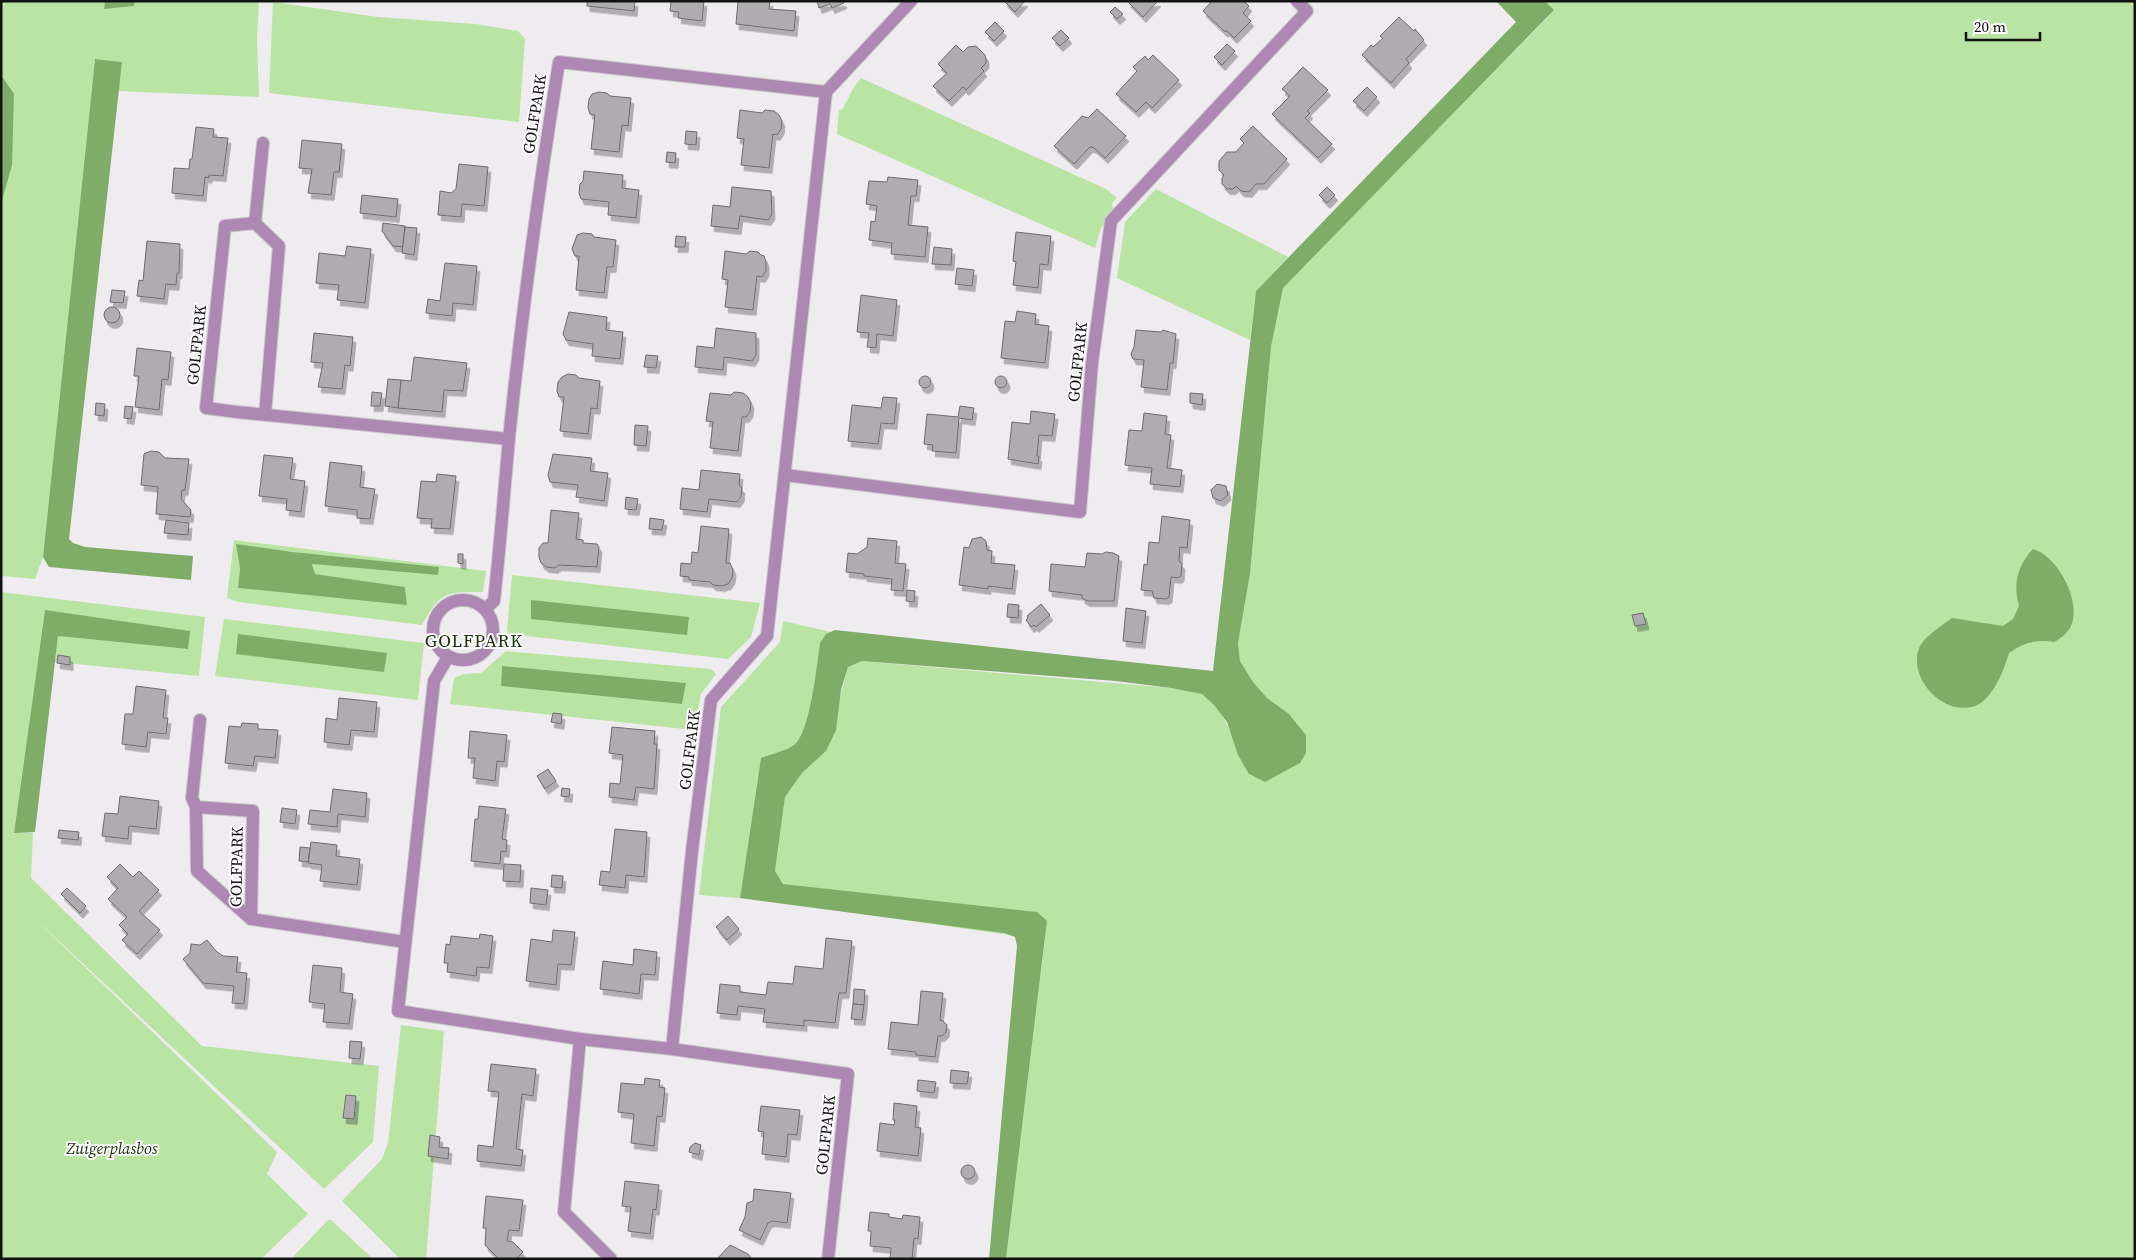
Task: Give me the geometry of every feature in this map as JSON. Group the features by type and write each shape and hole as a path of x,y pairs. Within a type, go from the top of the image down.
{"street":[{"path":"826,92 912,1"},
{"name":"GOLFPARK","path":"785,475 1080,512 1092,364 1111,221 1307,11 1297,1"},
{"name":"GOLFPARK","path":"486,609 494,601 503,524 509,439 540,181 559,62 826,92 766,636 711,700 692,852 672,1049"},
{"path":"263,143 255,224 279,246 265,415"},
{"name":"GOLFPARK","path":"255,224 226,226 206,408 509,439"},
{"path":"470,600 486,609 493,620 494,634 485,652 468,660 448,657 434,640 433,628 439,612 453,602 470,600"},
{"name":"GOLFPARK","path":"448,657 434,681 398,1010 580,1039 672,1049 848,1074 828,1259"},
{"name":"GOLFPARK","path":"200,720 192,798 196,807 196,871 251,919 405,942"},
{"name":"GOLFPARK","path":"196,807 253,811 251,919"},
{"path":"580,1039 564,1212 611,1259"}],"green space":[{"path":"1,1 105,1 104,8 134,6 135,1 259,1 257,39 259,97 118,91 122,62 95,59 43,557 35,579 3,576 1,579"},
{"path":"1538,1 2135,1 2135,1259 1006,1259 1045,940 779,902 783,884 775,871 785,797 802,773 826,751 848,667 862,661 1190,690 1200,693 1214,704 1230,731 1288,713 1267,698 1253,682 1240,661 1238,643 1250,574 1271,347 1283,287 1551,14"},
{"path":"273,2 378,17 476,24 518,31 525,39 519,122 269,93"},
{"path":"861,78 1106,189 1117,198 1112,203 1113,210 1101,228 1095,248 837,134 839,109 842,110"},
{"path":"1156,189 1288,257 1256,291 1250,340 1117,278 1125,222"},
{"path":"234,540 486,571 483,592 460,592 445,596 434,606 422,625 238,602 227,598","holes":["236,545 438,567 438,575 312,564 315,574 405,587 407,604 239,588 240,569"]},
{"path":"512,575 760,603 751,637 728,659 509,634 507,630"},
{"name":"Zuigerplasbos","path":"1,592 205,617 199,676 55,662 58,636 188,649 45,610 14,832 33,833 31,878 202,1046 379,1066 373,1142 324,1189 29,913 277,1152 267,1174 308,1214 261,1259 1,1259"},
{"path":"224,619 424,643 418,700 215,676"},
{"path":"783,621 831,632 826,634 820,643 812,697 804,727 800,738 794,745 761,758 740,898 699,895 721,707 780,642"},
{"path":"506,651 711,669 716,674 701,694 694,730 450,704 454,678 464,674 481,673","holes":["502,666 686,683 682,704 501,686"]},
{"path":"401,1025 444,1031 426,1259 400,1259 342,1201 382,1159 388,1143"},
{"path":"328,1220 331,1220 373,1259 291,1259"}],"shaded area":[{"path":"105,1 135,1 134,6 104,9"},
{"path":"1496,1 1545,1 1554,10 1283,288 1271,347 1250,574 1238,643 1240,661 1253,682 1267,698 1288,713 1306,735 1306,753 1300,763 1265,782 1249,774 1238,755 1227,722 1214,705 1202,694 1116,681 862,661 848,667 841,690 836,730 826,751 802,773 785,797 775,871 783,884 1037,912 1047,921 1006,1259 989,1259 1017,946 1015,937 1004,933 740,898 761,758 794,745 800,738 812,697 820,643 826,634 835,630 1213,671 1256,291 1516,22"},
{"path":"95,59 122,62 69,539 73,543 85,547 193,556 191,580 49,567 43,557"},
{"path":"1,75 14,94 12,165 1,204"},
{"path":"236,544 293,552 439,567 438,575 312,564 315,574 405,587 407,605 238,588 240,569"},
{"path":"2033,549 2042,553 2051,561 2066,581 2074,616 2070,629 2054,642 2030,643 2009,653 2001,675 1992,691 1975,706 1963,708 1939,700 1923,681 1918,670 1917,658 1920,646 1930,634 1952,618 2003,626 2013,619 2019,606 2016,590 2020,569"},
{"path":"531,600 689,617 687,635 531,619"},
{"path":"45,610 190,631 188,649 58,636 35,832 14,833"},
{"path":"238,634 387,653 384,672 236,654"},
{"path":"502,666 686,683 682,704 501,686"}],"building":[{"path":"587,1 635,1 634,11 587,6"},
{"path":"671,1 704,1 702,21 678,18 679,12 670,11"},
{"path":"738,1 770,1 769,9 796,11 794,31 736,24"},
{"path":"817,1 843,1 844,3 832,8 830,4 819,8"},
{"path":"1004,1 1025,1 1015,12"},
{"path":"1127,1 1158,1 1143,17"},
{"path":"1212,1 1244,1 1249,6 1243,13 1251,21 1234,38 1203,11"},
{"path":"1115,7 1123,14 1117,19 1110,12"},
{"path":"1399,17 1414,31 1415,29 1424,40 1406,59 1409,63 1391,83 1362,55 1371,45 1373,47 1383,38 1380,36"},
{"path":"995,22 1004,31 994,41 985,32"},
{"path":"1061,30 1069,38 1060,46 1052,38"},
{"path":"1227,44 1235,51 1222,65 1214,57"},
{"path":"956,45 963,52 968,47 976,46 985,55 986,63 981,68 984,71 966,90 963,87 949,101 933,86 947,73 938,64"},
{"path":"1153,55 1179,80 1152,108 1146,102 1136,112 1116,94 1137,71 1133,67 1145,56 1148,60"},
{"path":"1303,67 1328,90 1307,111 1310,113 1305,118 1332,144 1318,158 1272,114 1290,96 1282,89"},
{"path":"1367,87 1377,97 1364,111 1353,101"},
{"path":"599,92 607,93 610,96 631,98 628,126 622,125 619,152 591,149 595,115 590,114 588,108 589,99 592,94"},
{"path":"1097,109 1126,136 1105,158 1094,148 1090,147 1074,164 1054,146 1082,116 1088,118"},
{"path":"740,110 762,113 765,110 774,111 782,121 781,129 777,135 773,134 769,168 741,165 744,139 737,138"},
{"path":"1253,126 1287,159 1264,184 1256,184 1249,192 1241,191 1236,186 1233,189 1227,189 1222,184 1224,175 1219,170 1219,161 1227,152 1236,152 1244,143 1240,139"},
{"path":"196,127 214,129 213,137 228,138 223,176 209,175 209,178 205,177 203,196 172,193 174,168 189,169"},
{"path":"686,131 697,132 696,145 685,144"},
{"path":"302,140 342,144 339,172 334,172 331,195 308,193 312,169 299,168"},
{"path":"667,152 676,153 675,163 666,162"},
{"path":"459,164 488,167 484,206 462,204 461,217 438,215 440,191 451,193 456,189"},
{"path":"584,171 623,175 622,188 639,190 636,218 608,215 609,202 581,199 579,193"},
{"path":"888,177 918,180 916,196 911,196 908,225 928,227 925,257 891,254 892,243 869,240 871,221 875,222 877,206 866,204 869,181 887,182"},
{"path":"732,187 771,191 772,214 768,220 740,216 738,229 711,226 713,205 730,207"},
{"path":"1327,187 1335,195 1327,203 1319,195"},
{"path":"362,195 398,199 396,217 360,213"},
{"path":"383,223 405,226 403,247 393,246 382,231"},
{"path":"405,227 417,228 414,255 402,253"},
{"path":"1016,232 1051,236 1048,265 1040,264 1038,288 1013,285 1016,262 1013,261"},
{"path":"583,233 592,234 594,237 616,240 613,267 607,267 604,293 576,290 579,256 575,256 572,249 577,235"},
{"path":"676,236 686,237 685,247 675,247"},
{"path":"147,241 180,244 179,273 177,273 176,285 166,284 164,299 137,296 139,280 143,281"},
{"path":"347,246 371,249 365,303 337,300 339,285 316,283 319,253 345,256"},
{"path":"934,247 952,249 951,265 932,264"},
{"path":"725,251 746,254 750,251 758,252 764,256 766,271 762,277 757,276 753,310 725,307 728,280 722,279"},
{"path":"445,263 477,266 473,305 453,303 452,316 426,313 428,299 440,301"},
{"path":"957,268 974,270 972,286 955,284"},
{"path":"112,290 125,291 123,303 110,302"},
{"path":"861,295 897,300 893,336 877,334 876,348 867,347 869,333 857,332"},
{"path":"109,307 115,307 120,312 118,321 109,323 104,318 104,312"},
{"path":"1017,311 1036,314 1035,324 1049,326 1045,363 1001,358 1005,321 1015,322"},
{"path":"569,312 607,317 606,330 623,332 620,359 592,356 593,344 566,340 563,334"},
{"path":"716,328 756,333 756,355 752,361 724,357 723,370 695,367 697,346 714,348"},
{"path":"1136,330 1161,332 1163,330 1176,334 1173,363 1170,363 1167,390 1141,387 1144,360 1133,359 1131,354 1134,347"},
{"path":"314,333 353,337 350,366 345,365 342,389 318,387 323,363 311,362"},
{"path":"137,348 171,352 168,380 162,379 159,410 135,407 139,376 134,376"},
{"path":"646,355 658,356 656,368 644,367"},
{"path":"414,357 467,363 463,391 444,390 442,412 398,408 401,380 411,381"},
{"path":"568,374 576,375 579,378 600,381 597,409 591,408 588,434 560,431 564,397 559,397 557,391 558,382"},
{"path":"923,376 927,376 931,382 927,388 923,388 919,384 919,380"},
{"path":"999,376 1003,376 1007,382 1003,388 999,388 995,384 995,380"},
{"path":"388,379 401,380 398,408 385,406"},
{"path":"372,392 382,393 380,406 371,406"},
{"path":"734,392 743,393 751,403 750,412 746,417 742,417 738,451 710,448 713,422 706,421 710,393 731,395"},
{"path":"1190,393 1203,394 1202,405 1190,403"},
{"path":"883,397 897,398 894,424 881,423 878,444 848,441 852,405 881,408"},
{"path":"96,403 105,404 104,416 95,415"},
{"path":"125,406 133,407 131,419 124,418"},
{"path":"960,406 974,408 972,420 959,418 956,453 932,451 933,445 924,444 927,414 958,417"},
{"path":"1031,411 1055,414 1052,436 1039,435 1038,464 1008,459 1012,422 1030,424"},
{"path":"1144,413 1167,416 1165,434 1171,435 1167,468 1182,470 1180,487 1150,484 1152,468 1125,465 1129,430 1142,431"},
{"path":"635,425 648,426 646,446 634,445"},
{"path":"151,451 159,452 165,458 189,459 185,490 182,490 181,499 191,510 190,517 156,514 158,487 141,485 144,454"},
{"path":"553,454 592,458 590,471 608,473 604,501 576,497 578,485 550,482 548,475"},
{"path":"264,455 293,458 290,479 305,481 301,512 286,510 287,499 259,496"},
{"path":"330,462 362,466 360,487 375,489 370,519 357,518 357,510 325,506"},
{"path":"701,470 740,474 741,497 737,502 709,499 707,512 680,509 682,488 699,490"},
{"path":"437,474 456,476 450,529 431,528 432,519 417,518 421,481 436,482"},
{"path":"1217,484 1226,486 1228,495 1221,501 1213,498 1211,490"},
{"path":"626,497 638,499 636,510 625,509"},
{"path":"551,510 579,513 576,539 583,540 583,543 597,544 599,547 597,567 559,565 555,568 546,567 541,563 539,548 543,543 548,543"},
{"path":"1162,516 1190,520 1187,548 1180,547 1181,576 1178,578 1171,577 1169,597 1166,599 1154,598 1152,591 1141,590 1144,564 1147,565 1149,542 1159,543"},
{"path":"650,518 664,520 662,530 649,529"},
{"path":"166,520 189,523 188,535 164,533"},
{"path":"701,526 729,529 726,563 730,563 733,570 732,578 728,584 722,586 713,585 710,582 689,580 689,577 680,576 681,563 691,564 692,552 698,553"},
{"path":"981,537 986,541 987,550 992,551 991,563 1015,565 1012,589 988,586 988,589 959,585 964,547 969,548 972,539"},
{"path":"868,538 897,541 895,563 906,564 903,591 891,590 892,579 846,572 848,553 857,554 867,547"},
{"path":"1106,552 1119,556 1114,601 1087,601 1082,598 1082,595 1049,591 1051,564 1085,567 1087,553 1102,554"},
{"path":"458,554 463,554 463,564 458,563"},
{"path":"907,590 915,591 914,602 906,601"},
{"path":"1008,604 1019,605 1018,618 1007,617"},
{"path":"1041,604 1050,615 1036,627 1034,625 1031,627 1026,620 1027,616"},
{"path":"1126,608 1146,611 1142,643 1123,641"},
{"path":"1643,613 1646,624 1635,626 1632,615"},
{"path":"58,655 70,657 70,665 57,663"},
{"path":"136,686 166,690 163,718 168,718 166,734 148,732 146,747 122,744 125,714 133,714"},
{"path":"339,698 377,702 374,732 351,730 349,745 324,742 326,718 337,720"},
{"path":"553,713 562,714 561,724 551,722"},
{"path":"242,723 258,724 258,729 278,730 275,758 255,756 253,766 225,763 229,726 241,727"},
{"path":"612,727 655,731 654,744 657,744 654,789 636,787 634,800 609,797 610,783 620,784 623,755 609,753"},
{"path":"470,731 507,735 504,762 497,761 495,781 473,778 475,758 468,758"},
{"path":"548,769 556,781 545,789 537,776"},
{"path":"562,788 570,789 569,797 561,796"},
{"path":"333,789 367,793 365,817 338,814 337,827 308,824 310,810 330,812"},
{"path":"120,796 159,801 156,829 129,826 128,839 102,836 105,813 118,814"},
{"path":"479,806 506,809 502,839 507,840 506,852 501,851 500,864 471,861 475,819 478,819"},
{"path":"282,808 297,810 295,824 280,822"},
{"path":"615,829 647,832 644,877 626,875 625,888 599,885 601,871 610,872"},
{"path":"59,830 79,832 78,840 58,838"},
{"path":"311,842 337,845 336,856 360,859 357,885 320,881 322,865 308,863"},
{"path":"300,847 310,848 308,862 299,861"},
{"path":"120,864 133,877 139,871 159,890 139,911 160,930 137,954 122,940 128,934 119,925 127,917 108,899 118,888 107,877"},
{"path":"504,864 521,865 520,882 503,881"},
{"path":"552,875 563,876 562,888 551,887"},
{"path":"67,888 86,906 80,913 61,894"},
{"path":"531,888 548,890 546,905 530,903"},
{"path":"728,916 739,929 727,940 716,927"},
{"path":"553,930 575,932 571,965 558,964 556,985 526,981 531,939 552,942"},
{"path":"480,934 493,936 489,968 477,967 476,976 447,972 448,963 444,963 446,944 450,945 451,936 479,939"},
{"path":"826,938 852,941 846,993 839,993 835,1023 804,1020 804,1026 763,1022 765,1009 738,1006 737,1015 717,1013 720,984 740,986 740,992 766,995 768,982 793,984 795,966 823,969"},
{"path":"207,940 223,956 238,957 236,972 247,973 244,1004 232,1003 234,986 203,983 183,959 190,953 191,944 200,945"},
{"path":"634,949 657,952 655,975 641,974 639,994 600,989 603,961 633,965"},
{"path":"313,965 342,968 340,992 353,994 349,1024 323,1022 325,1004 309,1002"},
{"path":"854,989 865,990 864,1005 853,1004"},
{"path":"921,991 943,993 940,1020 947,1025 946,1032 942,1036 938,1036 935,1057 916,1055 916,1052 888,1049 891,1022 918,1025"},
{"path":"853,1004 864,1005 862,1020 851,1019"},
{"path":"350,1041 362,1042 360,1059 349,1058"},
{"path":"491,1064 536,1069 533,1096 522,1094 516,1149 523,1150 521,1166 477,1161 478,1145 493,1147 499,1092 488,1091"},
{"path":"951,1070 969,1072 967,1084 950,1083"},
{"path":"645,1078 660,1080 659,1087 665,1088 662,1117 657,1116 654,1146 631,1143 634,1114 618,1112 621,1083 644,1085"},
{"path":"918,1080 936,1082 934,1093 917,1091"},
{"path":"346,1095 356,1096 354,1119 343,1118"},
{"path":"894,1103 917,1106 915,1127 921,1128 918,1156 877,1151 880,1123 894,1125"},
{"path":"761,1106 800,1110 797,1135 788,1134 786,1157 762,1154 764,1132 758,1131"},
{"path":"430,1135 440,1137 439,1147 449,1148 448,1159 428,1156"},
{"path":"695,1143 701,1145 699,1155 689,1152 690,1147"},
{"path":"968,1165 973,1167 975,1172 973,1177 968,1179 963,1177 961,1172 963,1167"},
{"path":"625,1181 659,1185 656,1210 653,1209 650,1234 628,1231 631,1207 622,1206"},
{"path":"754,1189 791,1193 787,1223 772,1221 768,1223 760,1240 739,1230 745,1217 747,1203 753,1201"},
{"path":"486,1196 523,1200 519,1231 509,1230 507,1241 513,1242 523,1252 516,1259 499,1259 485,1245 486,1228 483,1228"},
{"path":"870,1212 889,1214 889,1217 902,1219 903,1215 920,1217 918,1239 914,1238 912,1259 890,1259 891,1248 870,1246 871,1231 868,1231"},
{"path":"730,1245 748,1254 752,1259 717,1259"}],"district":[{"name":"GOLFPARK","path":"474,641"}]}
